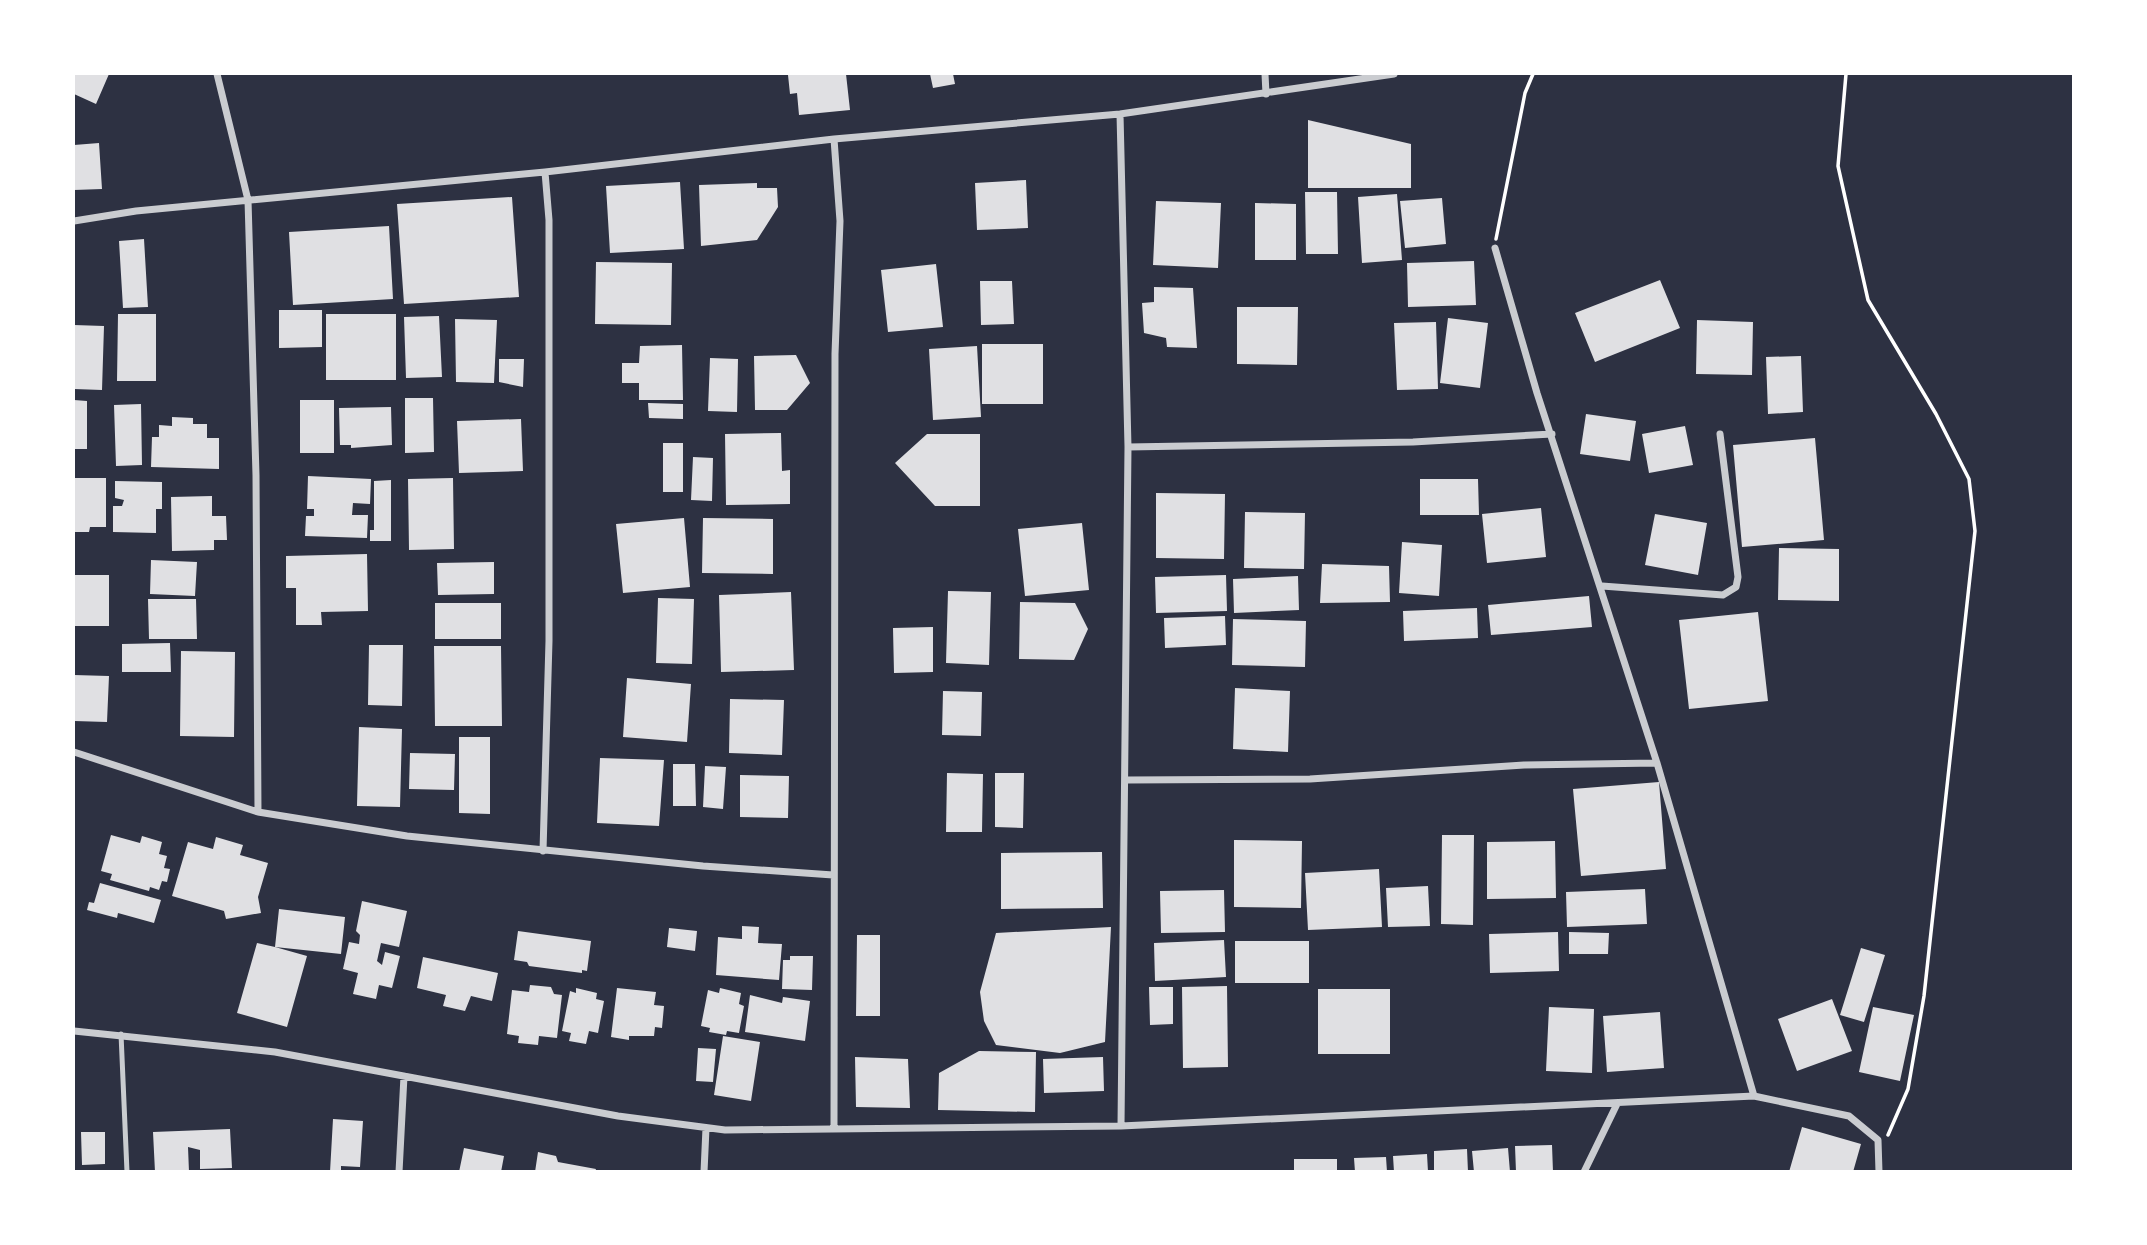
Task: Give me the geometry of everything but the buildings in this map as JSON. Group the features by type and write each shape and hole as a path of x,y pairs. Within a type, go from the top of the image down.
{"street":[{"path":"217,74 248,200 256,461 258,812"},
{"path":"1265,74 1266,94"},
{"path":"74,221 248,200 545,172 834,139 1120,114 1394,74"},
{"path":"1120,114 1128,447 1121,1126"},
{"path":"834,139 840,221 835,354 834,1129"},
{"path":"543,851 549,641 549,220 545,172"},
{"path":"1494,248 1657,763 1755,1096"},
{"path":"1128,447 1413,442 1552,434"},
{"path":"1602,586 1723,595 1736,586 1738,577 1720,434"},
{"path":"74,752 258,812 407,836 543,851 833,875"},
{"path":"1126,780 1310,779 1524,765 1657,763"},
{"path":"74,1031 275,1052 618,1116 706,1128 1121,1126 1755,1096 1849,1116 1878,1140 1880,1171"},
{"path":"399,1171 404,1076"},
{"path":"1584,1171 1617,1104"},
{"path":"704,1171 706,1128"}],"lane":[{"path":"121,1034 127,1171"}],"path":[{"path":"1494,248 1525,93 1533,74"},
{"path":"1846,74 1838,166 1868,300 1936,414 1969,479 1975,531 1924,996 1908,1088 1881,1154"}]}
